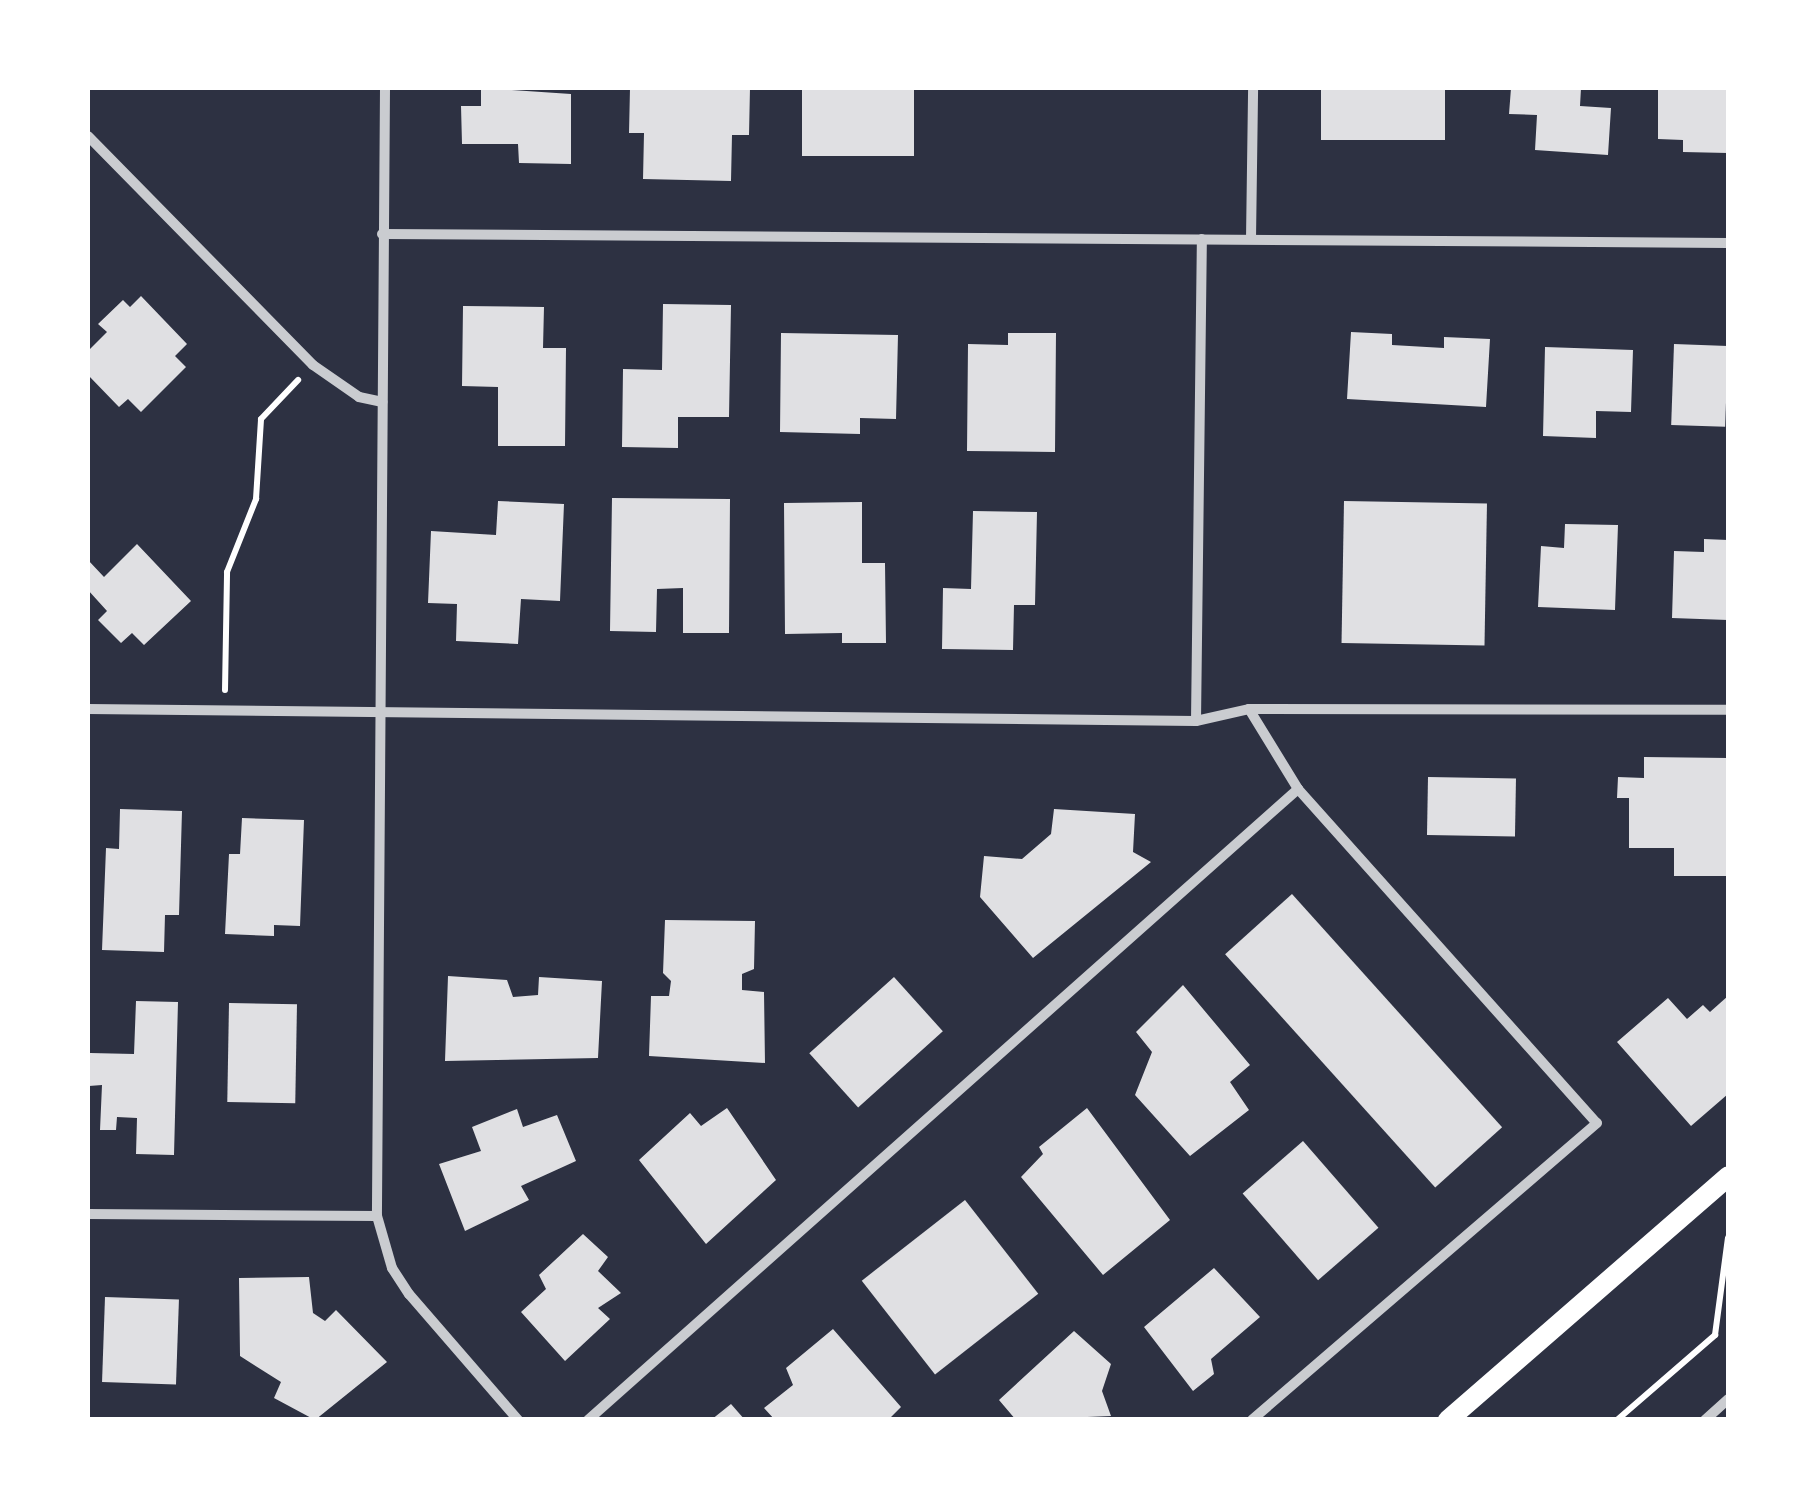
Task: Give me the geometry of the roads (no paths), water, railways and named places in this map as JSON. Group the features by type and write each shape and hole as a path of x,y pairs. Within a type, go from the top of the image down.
{"main road":[{"path":"1448,1420 1728,1178"}],"street":[{"path":"385,88 377,1216 392,1268 409,1294 518,1420"},
{"path":"1251,239 1253,88"},
{"path":"88,136 313,365 359,397 382,402"},
{"path":"382,234 1728,243"},
{"path":"1196,722 1202,239"},
{"path":"88,709 380,709 1196,722 1249,709 1728,710"},
{"path":"1249,709 1298,789 1597,1124 1252,1420"},
{"path":"588,1420 1298,789"},
{"path":"88,1214 377,1216"},
{"path":"1705,1420 1728,1399"}]}
